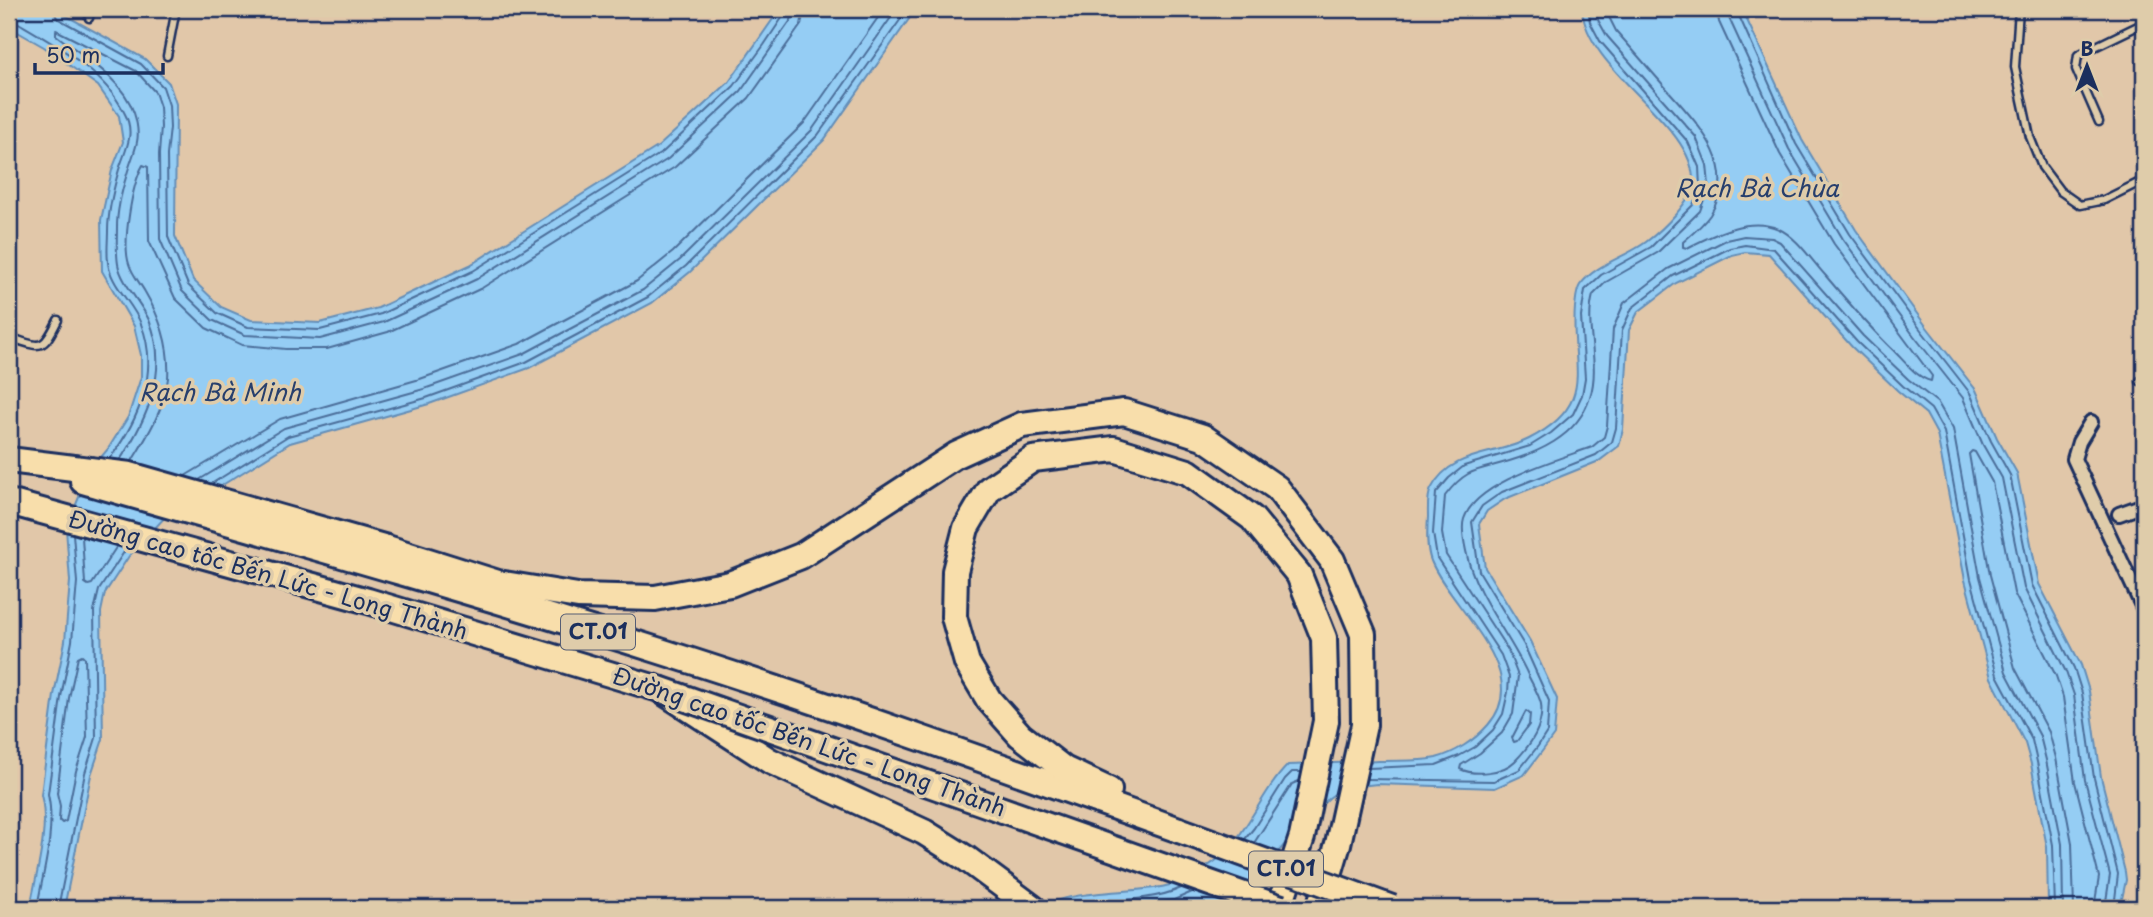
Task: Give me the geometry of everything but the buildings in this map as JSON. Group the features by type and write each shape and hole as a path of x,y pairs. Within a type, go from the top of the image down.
{"highway":[{"path":"9,460 130,475 387,548 498,583 578,596 655,598 730,584 801,555 956,455 1023,425 1124,412 1203,437 1277,488 1332,560 1363,634 1364,724 1338,844 1319,908"},
{"path":"1179,830 1126,798 1064,769 1020,735 989,701 967,663 954,617 955,571 966,528 989,489 1033,459 1114,449 1188,472 1252,518 1299,575 1324,638 1326,721 1302,837 1280,908"},
{"name":"Đường cao tốc Bến Lức - Long Thành","path":"9,460 390,568 661,651 959,751 1179,830"},
{"name":"Đường cao tốc Bến Lức - Long Thành","path":"9,502 368,601 659,689 1280,908"},
{"path":"659,689 770,761 924,832 967,859 1033,908"},
{"name":"CT.01","path":"1179,830 1392,908"}],"street":[{"path":"2091,422 2074,451 2074,459 2143,603"},
{"path":"2119,514 2144,505"}],"lane":[{"path":"89,18 91,9"},
{"path":"167,56 176,9"},
{"path":"2019,9 2015,67 2029,137 2042,167 2060,191 2080,205 2104,200 2144,180"},
{"path":"2099,122 2077,69 2078,55 2144,23"},
{"path":"9,337 41,346 58,320"}],"water":[{"name":"Rạch Bà Minh","path":"9,9 54,9 145,59 169,83 176,104 175,236 193,280 221,307 251,320 320,323 378,308 470,265 659,146 729,82 780,9 916,9 824,140 690,272 652,303 529,368 429,404 290,443 166,516 129,556 105,593 101,612 103,739 91,775 64,908 30,908 43,836 41,795 54,695 65,641 70,581 66,529 90,470 108,449 128,417 141,377 141,355 134,326 102,271 101,220 112,170 123,142 119,116 98,86 44,47 9,27"},
{"name":"Rạch Bà Chùa","path":"1582,9 1742,9 1802,140 1856,230 1976,390 1997,438 2017,473 2039,584 2081,665 2089,691 2101,777 2125,872 2120,908 2048,908 2047,847 2031,764 2025,743 1991,678 1965,580 1937,434 1926,414 1852,347 1769,254 1745,252 1732,255 1676,283 1638,312 1629,330 1623,429 1619,446 1599,461 1505,499 1487,511 1479,524 1485,568 1530,641 1557,699 1554,735 1524,775 1495,788 1377,784 1343,788 1301,825 1242,895 1226,907 1044,908 1054,902 1084,895 1170,885 1208,866 1232,844 1288,765 1436,758 1450,753 1477,736 1488,725 1500,705 1502,684 1496,662 1485,641 1441,580 1431,561 1427,539 1430,492 1440,476 1450,467 1529,439 1565,412 1573,397 1576,382 1574,328 1579,287 1594,272 1646,242 1660,230 1682,206 1692,189 1693,181 1689,160 1677,139 1602,54 1588,32"}]}
